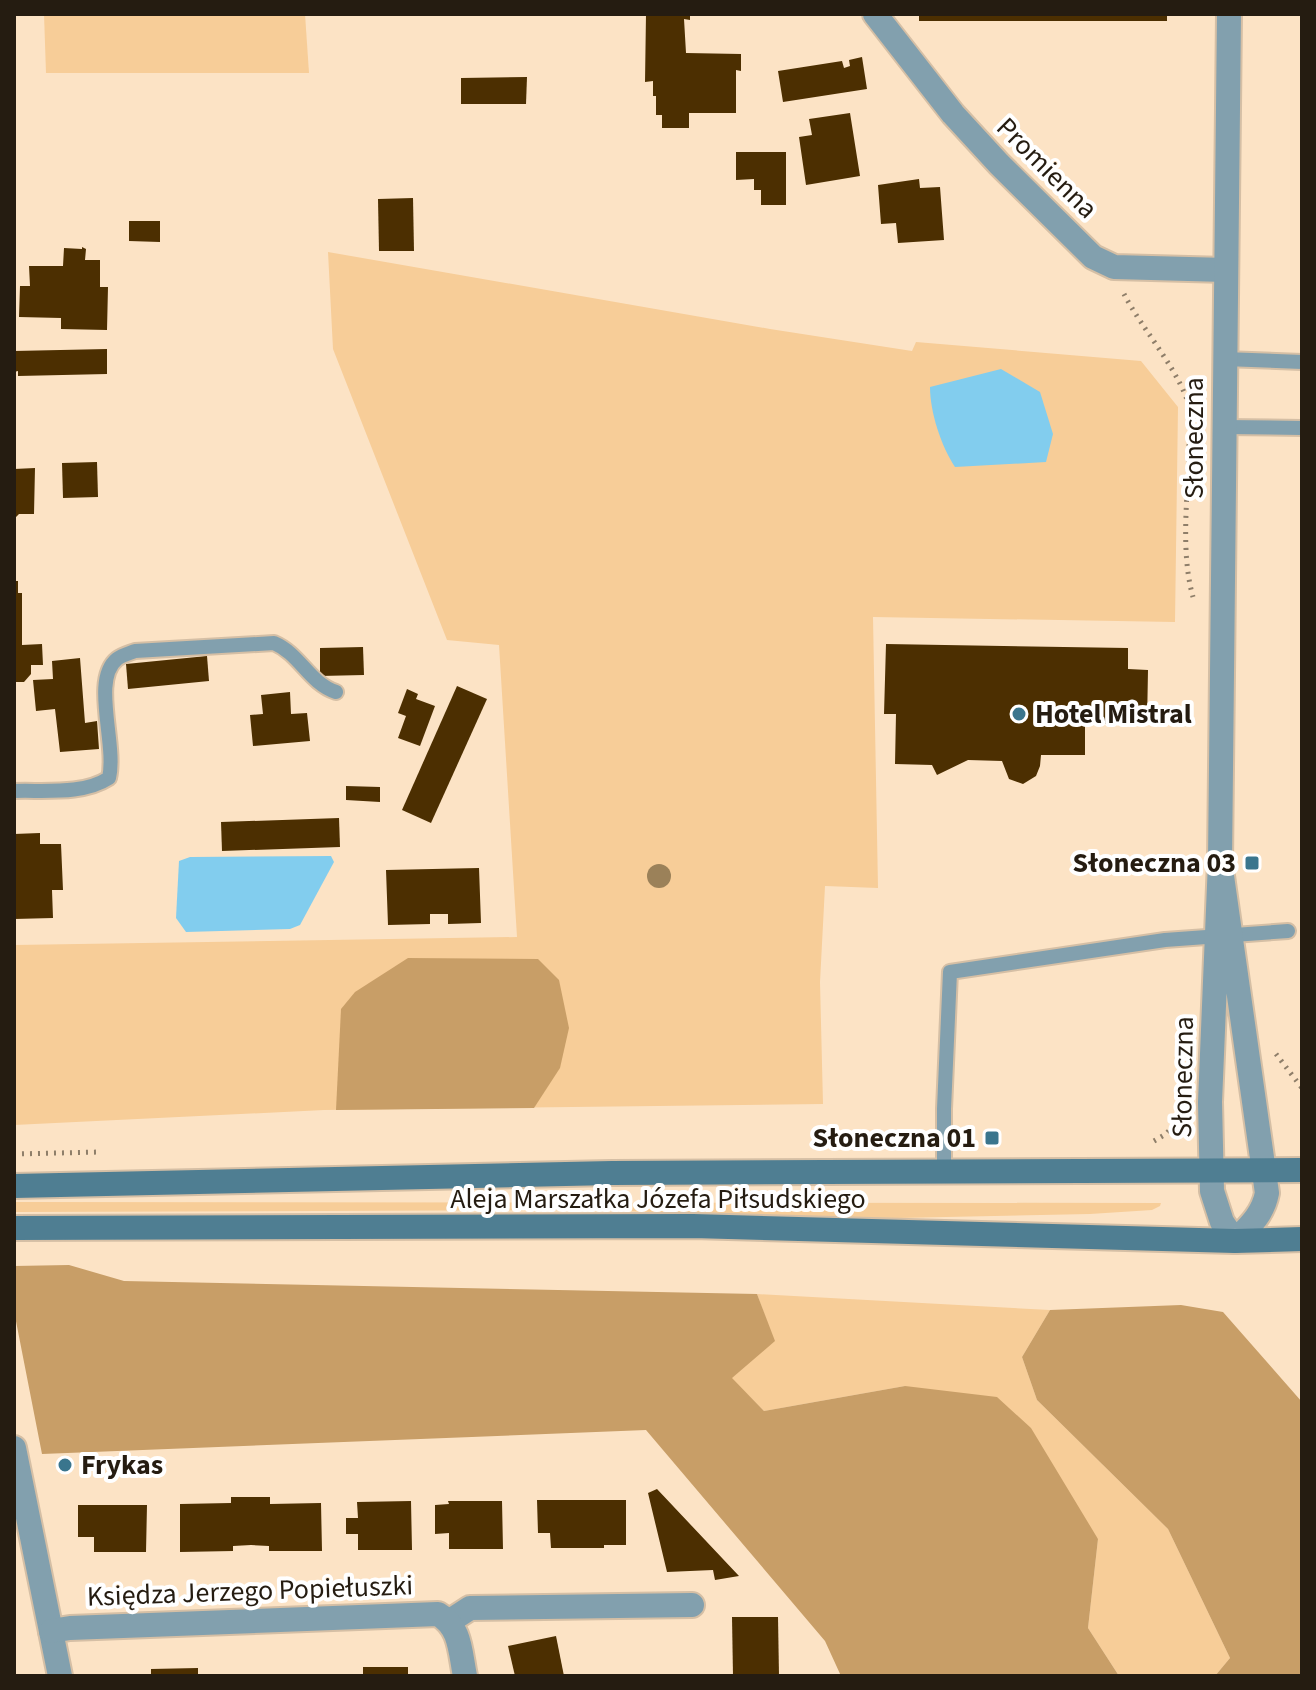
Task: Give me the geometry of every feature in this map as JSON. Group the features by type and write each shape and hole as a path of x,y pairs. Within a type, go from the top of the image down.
{"main road":[{"name":"Aleja Marszałka Józefa Piłsudskiego","path":"14,1186 612,1173 1302,1170"},
{"name":"Aleja Marszałka Józefa Piłsudskiego","path":"14,1228 693,1226 1235,1241 1302,1239"}],"street":[{"name":"Promienna","path":"875,14 953,114 999,164 1093,257 1114,267"},
{"name":"Słoneczna","path":"1224,936 1210,1102 1212,1191 1222,1222 1235,1241 1264,1207 1267,1193 1224,936 1220,862 1229,14"},
{"path":"1114,267 1226,270"},
{"path":"14,1448 60,1676"},
{"name":"Księdza Jerzego Popiełuszki","path":"51,1631 438,1614 453,1627 470,1608 692,1605"},
{"path":"453,1627 465,1676"}],"lane":[{"path":"1224,359 1300,362"},
{"path":"1224,427 1300,428"},
{"path":"14,791 83,789 97,786 109,778 112,752 104,693 107,672 118,658 135,651 274,643 288,649 320,687 336,692"},
{"path":"944,1173 950,972 1165,940 1288,931"}],"path":[{"path":"1114,267 1136,319 1176,375 1190,411 1188,542 1189,585 1193,599"},
{"path":"1275,1052 1302,1088"}],"shaded area":[{"path":"44,14 305,14 309,73 46,73"},
{"path":"328,252 912,351 916,342 1141,361 1178,407 1175,622 873,617 878,888 825,886 820,982 823,1104 324,1110 14,1125 14,945 517,937 499,645 447,640 333,349"},
{"path":"408,958 538,959 559,980 569,1028 560,1068 534,1108 336,1110 341,1009 355,992"},
{"path":"14,1202 1161,1203 1152,1210 1090,1214 850,1219 594,1210 14,1212"},
{"path":"69,1265 124,1281 757,1294 775,1341 732,1378 764,1411 905,1386 997,1397 1031,1428 1098,1539 1088,1628 1119,1676 841,1676 825,1641 646,1430 42,1454 14,1311 14,1266"},
{"path":"757,1294 1050,1310 1022,1357 1037,1400 1168,1529 1230,1658 1215,1676 1119,1676 1088,1628 1098,1539 905,1386 764,1411 731,1378 774,1341"},
{"path":"1181,1305 1223,1312 1302,1402 1302,1676 1215,1676 1230,1658 1168,1529 1037,1400 1022,1357 1050,1310"}],"water":[{"path":"1001,369 1040,392 1053,434 1046,462 955,467 937,428 930,387"},
{"path":"331,856 334,862 300,925 290,929 186,932 176,918 179,861 190,857"}],"building":[{"path":"646,14 690,14 690,20 684,19 686,53 741,54 741,71 736,70 736,113 689,113 689,128 662,128 662,115 656,115 653,81 645,82"},
{"path":"919,14 1167,14 1167,21 919,21"},
{"path":"862,57 867,89 783,102 778,71 842,61 844,68 850,66 849,60"},
{"path":"527,77 526,104 461,104 461,78"},
{"path":"850,113 860,176 806,185 799,137 812,135 809,119"},
{"path":"736,152 786,152 786,205 761,205 761,190 754,190 754,179 736,180"},
{"path":"919,179 920,188 940,187 944,240 898,243 896,223 881,224 878,185"},
{"path":"413,198 414,251 379,251 378,199"},
{"path":"129,221 160,221 160,242 129,241"},
{"path":"64,248 86,249 85,260 100,260 100,287 108,287 107,330 61,329 61,318 19,317 20,286 30,286 29,266 63,266"},
{"path":"107,349 107,374 18,376 18,371 14,372 14,351"},
{"path":"97,462 98,497 63,498 62,463"},
{"path":"35,468 34,514 19,514 14,519 14,469"},
{"path":"14,581 18,581 18,593 22,593 22,645 42,644 43,665 31,665 31,674 24,682 14,682"},
{"name":"Hotel Mistral","path":"886,644 1128,648 1128,669 1148,670 1147,724 1085,724 1085,755 1041,755 1036,776 1023,784 1009,779 1002,761 968,760 937,775 932,765 895,764 896,714 884,714"},
{"path":"363,647 364,675 320,676 320,648"},
{"path":"207,656 209,681 128,689 126,664"},
{"path":"80,658 85,723 97,721 99,749 60,752 55,709 36,711 33,680 53,679 52,661"},
{"path":"457,686 487,699 431,823 402,810"},
{"path":"407,689 418,694 416,699 435,706 420,746 398,738 406,716 398,713"},
{"path":"290,692 291,714 307,713 310,741 253,746 250,715 263,714 261,695"},
{"path":"346,786 380,787 380,802 346,800"},
{"path":"339,818 340,847 222,851 221,822"},
{"path":"40,833 40,844 61,844 63,890 52,890 53,918 14,919 14,834"},
{"path":"479,868 481,923 448,924 448,914 430,914 430,924 388,925 386,870"},
{"path":"657,1489 739,1576 715,1580 713,1570 667,1572 648,1493"},
{"path":"231,1497 270,1497 270,1504 321,1503 322,1551 269,1551 269,1546 251,1545 233,1546 233,1551 180,1552 180,1504 231,1503"},
{"path":"537,1500 626,1500 626,1545 551,1548 550,1533 538,1533"},
{"path":"411,1501 412,1550 358,1550 358,1534 346,1534 346,1518 358,1518 357,1502"},
{"path":"448,1501 502,1501 503,1549 449,1549 449,1533 435,1534 435,1505 449,1504"},
{"path":"78,1505 147,1505 146,1552 94,1552 94,1537 78,1537"},
{"path":"732,1617 778,1617 779,1676 733,1676"},
{"path":"556,1636 564,1676 515,1676 508,1646"},
{"path":"363,1667 408,1667 408,1676 363,1676"},
{"path":"198,1668 198,1676 151,1676 151,1669"}],"place":[{"name":"Hotel Mistral","path":"1019,714"},
{"name":"Słoneczna 03","path":"1252,863"},
{"name":"Słoneczna 01","path":"992,1138"},
{"name":"Frykas","path":"65,1465"}]}
